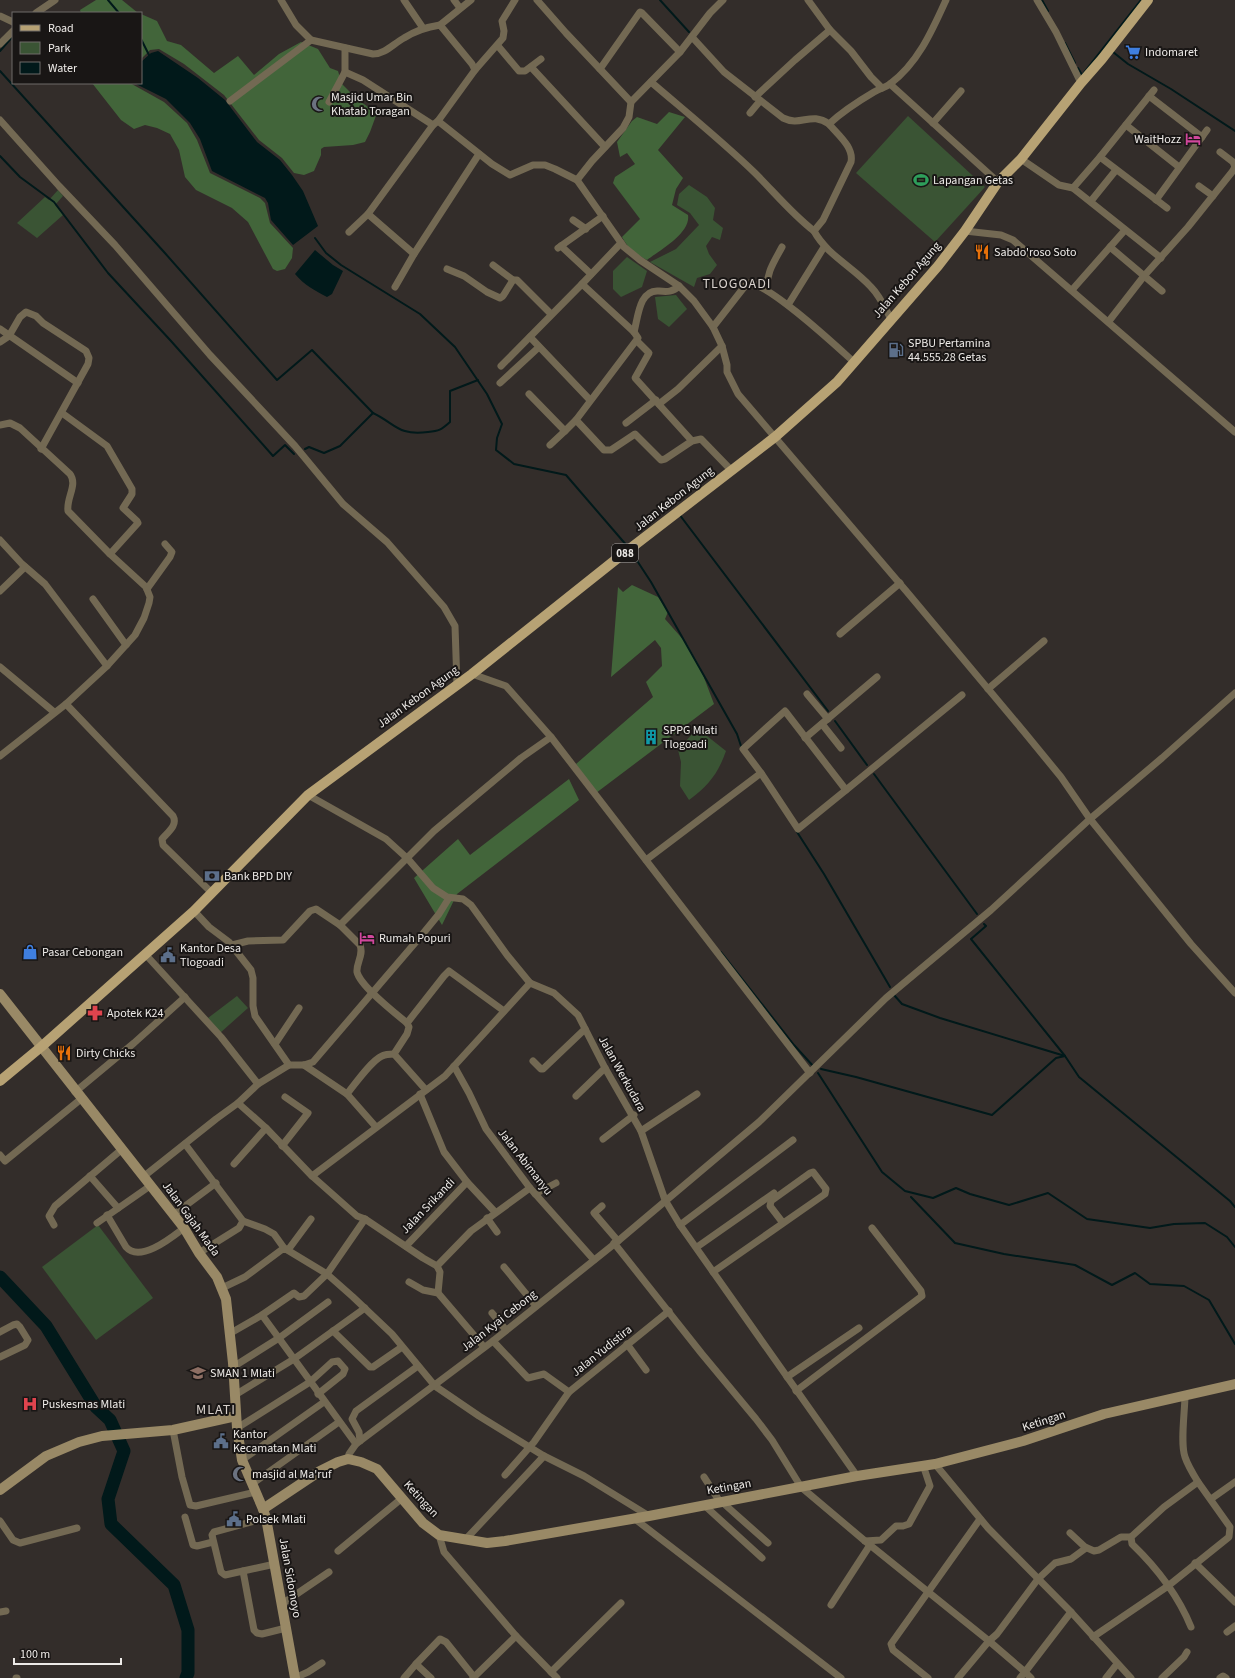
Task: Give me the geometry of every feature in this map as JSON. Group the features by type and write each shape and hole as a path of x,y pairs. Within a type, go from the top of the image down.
{"main road":[{"name":"Jalan Kebon Agung","path":"0,1081 146,955 212,893 308,795 472,674 614,561 776,437 838,382 938,266 965,231 998,182 1021,160 1148,0"}],"street":[{"path":"37,12 55,0"},
{"path":"281,0 296,25 311,40 373,54 379,54 423,28 440,25 471,0"},
{"path":"404,0 423,28"},
{"path":"454,0 460,8"},
{"path":"349,232 368,214 475,70 498,46 503,38 504,31 502,21 515,0"},
{"path":"537,0 631,102"},
{"path":"577,180 627,123 631,102 680,52 710,12 723,0"},
{"path":"808,0 830,30 851,51 871,77 882,88"},
{"path":"829,124 844,110 890,84 916,58 934,28 946,0"},
{"path":"1037,0 1056,32 1081,83"},
{"path":"600,69 640,12 680,52"},
{"path":"0,16 12,22"},
{"path":"440,25 472,64 475,70"},
{"path":"750,113 757,99 795,60 830,30"},
{"path":"0,44 12,32"},
{"path":"692,37 724,72 757,99 789,121 800,121 816,118 823,120 829,124 850,151 852,156 851,162 823,220 814,231"},
{"path":"230,101 311,40"},
{"path":"498,46 519,71 525,71 541,60"},
{"path":"329,102 345,72 345,48"},
{"path":"531,67 605,147"},
{"path":"345,72 363,80 435,123 492,164 510,175 533,165 545,165 555,168 577,180 624,247 686,292 713,327 722,346 727,365 726,372 738,394 900,583 1061,777 1090,819 1191,944 1235,994"},
{"path":"651,82 725,145 755,173 802,222 814,231 824,247 846,264 872,288 880,298 891,319"},
{"path":"890,84 998,182"},
{"path":"933,123 961,91"},
{"path":"1074,188 1151,93 1202,137"},
{"path":"0,120 58,186 115,245 210,355 295,446 343,504 387,542 444,608 451,618 456,633 457,685"},
{"path":"1126,125 1179,167"},
{"path":"1156,200 1207,130"},
{"path":"1109,321 1144,276 1213,196 1235,167 1233,162 1220,152"},
{"path":"394,287 479,154"},
{"path":"1100,157 1167,208"},
{"path":"1021,160 1059,185 1074,188 1161,258"},
{"path":"1091,201 1116,170"},
{"path":"1199,186 1213,196"},
{"path":"368,214 414,254"},
{"path":"591,274 559,247 603,216"},
{"path":"573,220 586,229"},
{"path":"1072,290 1125,230"},
{"path":"965,231 1008,237 1109,321 1235,432"},
{"path":"501,366 621,243"},
{"path":"767,290 766,280 782,247"},
{"path":"788,306 824,247"},
{"path":"1110,247 1162,291"},
{"path":"493,265 513,280 517,280 551,314"},
{"path":"447,268 464,276 487,292 500,298 503,296 513,280"},
{"path":"713,327 749,283 754,283 767,290 788,306 855,363"},
{"path":"550,444 576,420 637,341 638,337 582,284"},
{"path":"634,332 641,303 647,294 657,291 669,292 679,286"},
{"path":"0,342 9,336 20,317 26,312 36,316 43,323 83,347 89,358 88,364 78,383 67,400 62,413 41,449"},
{"path":"0,329 78,383"},
{"path":"530,337 590,400"},
{"path":"637,341 649,353 635,378 692,441"},
{"path":"626,423 678,389 722,346"},
{"path":"500,383 539,347"},
{"path":"529,394 565,431"},
{"path":"62,413 107,446 132,489 132,494 123,508 138,523 110,554"},
{"path":"576,420 604,450 608,451 635,434 661,460 665,460 692,441 701,439 732,471"},
{"path":"0,425 10,423 15,425 73,478 74,483 67,504 68,511 147,589 150,597 144,618 135,635 107,666 66,704 0,756"},
{"path":"0,540 25,567 45,584 107,666"},
{"path":"147,589 170,557 172,552 165,544"},
{"path":"0,592 25,567"},
{"path":"840,634 900,583"},
{"path":"93,599 126,645"},
{"path":"988,689 1044,641"},
{"path":"0,667 54,712"},
{"path":"472,674 506,686 551,736 810,1073"},
{"path":"805,738 877,677"},
{"name":"Jalan Kyai Cebong","path":"348,1459 349,1454 358,1443 493,1341 616,1242 759,1122 886,998 991,910 1090,819 1162,758 1235,692"},
{"path":"807,694 828,719"},
{"path":"846,790 785,711 742,749 761,773 798,829 846,790 962,695"},
{"path":"66,704 173,816 175,824 162,839 163,845 212,893"},
{"path":"822,724 841,748"},
{"path":"340,925 408,859 434,831 521,758 551,736"},
{"path":"646,860 761,773"},
{"path":"308,795 386,839 408,859 433,888 449,898 463,900 471,905 507,955 530,983 445,1076 312,1176"},
{"path":"143,1177 238,1103 258,1084 289,1065 304,1065 313,1062 431,925 449,898"},
{"path":"232,945 248,941 283,940 310,911 316,909 340,925 360,945 362,954 358,967 358,974 372,994 407,1023 409,1027 407,1034 394,1054"},
{"path":"194,910 209,927 232,945 251,970 253,978 253,1006 255,1016 289,1065"},
{"path":"146,955 221,1038 258,1084"},
{"path":"407,1023 449,971 504,1011"},
{"name":"Jalan Werkudara","path":"530,983 554,993 578,1015 605,1068 634,1115 665,1200 680,1225 697,1247 796,1391 857,1476"},
{"name":"Jalan Gajah Mada","path":"0,994 121,1150 184,1228 199,1253 217,1276 226,1299 236,1416"},
{"path":"2,1161 78,1095 185,997"},
{"path":"275,1044 299,1008"},
{"path":"533,1061 541,1069 543,1069 585,1029"},
{"path":"394,1054 423,1092 441,1145 467,1182 495,1212"},
{"path":"347,1094 362,1075 379,1058 384,1055 394,1054"},
{"path":"304,1065 347,1094 376,1127"},
{"name":"Jalan Abimanyu","path":"454,1066 470,1093 486,1129 530,1188 594,1260"},
{"path":"576,1096 605,1068"},
{"path":"641,1131 697,1094"},
{"path":"282,1146 308,1113 285,1097"},
{"path":"238,1103 266,1128 312,1176 357,1216 366,1219 437,1266 440,1272 438,1293"},
{"path":"603,1139 634,1115"},
{"path":"234,1164 266,1128"},
{"path":"680,1225 794,1140"},
{"path":"185,1144 216,1183 243,1221 274,1234 286,1249 327,1274 392,1334 434,1386 544,1456 584,1476 649,1516"},
{"path":"54,1225 49,1218 51,1210 121,1150"},
{"path":"697,1247 810,1168"},
{"path":"714,1272 826,1193 826,1189 813,1172 810,1172 783,1191 769,1203 783,1223"},
{"path":"90,1176 118,1208"},
{"name":"Jalan Srikandi","path":"406,1246 467,1182"},
{"path":"173,1215 216,1183"},
{"path":"535,1194 556,1183"},
{"path":"97,1223 150,1186"},
{"path":"437,1266 471,1231 495,1212 530,1188"},
{"path":"602,1206 594,1214 702,1354 772,1440 801,1487 989,1641 1022,1675 1031,1678"},
{"path":"107,1215 129,1250 137,1252 158,1246 184,1228"},
{"path":"487,1218 497,1232"},
{"path":"222,1288 245,1277 286,1249 311,1219"},
{"path":"229,1334 262,1315 294,1293 299,1297 304,1296 327,1274 366,1219"},
{"path":"199,1253 239,1228 243,1221"},
{"path":"796,1391 922,1296 921,1291 872,1228"},
{"path":"504,1267 536,1306"},
{"path":"409,1282 423,1290 438,1293 484,1347"},
{"path":"233,1367 279,1338 328,1302"},
{"path":"235,1395 294,1359 365,1308"},
{"name":"Jalan Yudistira","path":"493,1341 528,1378 544,1374 569,1392 669,1311"},
{"path":"492,1313 506,1330"},
{"path":"262,1315 318,1394 339,1422 358,1443"},
{"path":"0,1332 17,1324 28,1340 25,1345 0,1357"},
{"path":"787,1377 859,1328"},
{"path":"333,1331 370,1367 373,1367 402,1347"},
{"path":"627,1344 646,1370"},
{"path":"237,1428 310,1382 332,1362 338,1361 345,1369 343,1374 318,1394"},
{"path":"358,1443 359,1432 352,1419 356,1411 418,1366"},
{"name":"Ketingan","path":"348,1459 361,1462 377,1469 423,1523 439,1535 487,1543 635,1519 704,1504 857,1476 935,1464 1023,1441 1104,1414 1235,1384"},
{"path":"505,1475 530,1447 569,1392"},
{"path":"1093,1637 1168,1586 1229,1537 1230,1527 1198,1482 1184,1456 1183,1442 1185,1395"},
{"path":"242,1460 324,1402"},
{"path":"0,1490 46,1456 79,1442 102,1436 153,1433 173,1430 236,1416"},
{"name":"Jalan Sidomoyo","path":"236,1416 242,1460 265,1514 295,1678"},
{"path":"173,1430 182,1477 190,1505 196,1506 254,1488 339,1422"},
{"path":"465,1540 544,1456"},
{"path":"275,1564 228,1575 224,1574 221,1572 212,1535 214,1532 265,1514 320,1471 348,1459"},
{"path":"935,1464 980,1519 1071,1612 1131,1678"},
{"path":"831,1605 868,1543 881,1540 896,1526 909,1524 930,1486 923,1465"},
{"path":"704,1477 721,1502 768,1543"},
{"path":"0,1480 14,1480"},
{"path":"1070,1533 1086,1548 1096,1551 1121,1537 1131,1537 1164,1508 1198,1482"},
{"path":"1211,1499 1235,1482"},
{"path":"338,1551 401,1498"},
{"path":"704,1504 762,1558"},
{"path":"185,1517 193,1545 197,1546 213,1542"},
{"path":"635,1519 841,1678"},
{"path":"928,1678 893,1650 891,1646 980,1519"},
{"path":"0,1521 13,1540 20,1543 76,1528"},
{"path":"439,1535 444,1552 516,1636 557,1678"},
{"path":"1131,1537 1132,1544 1148,1559 1178,1598 1190,1627"},
{"path":"958,1678 989,1641 997,1634 1038,1579 1055,1564 1071,1559 1086,1548"},
{"path":"1195,1563 1235,1602"},
{"path":"243,1571 254,1630 257,1633 262,1634 286,1628"},
{"path":"282,1604 328,1572"},
{"path":"551,1672 621,1603"},
{"path":"1022,1675 1071,1612"},
{"path":"1228,1632 1235,1626"},
{"path":"404,1678 436,1642 442,1639 473,1678 516,1636"},
{"path":"1162,1678 1187,1652"},
{"path":"295,1678 322,1663"},
{"path":"416,1664 431,1678"},
{"path":"1106,1678 1117,1664"},
{"path":"1220,1678 1223,1676 1226,1678"}],"green space":[{"path":"96,0 122,0 137,12 81,12 80,10"},
{"path":"142,14 157,21 167,41 181,45 214,73 238,56 254,75 279,54 301,42 318,49 330,68 338,71 342,84 358,100 377,113 365,142 353,145 324,147 321,149 321,155 314,171 304,175 294,173 282,158 259,140 224,95 184,64 159,49 150,50 142,58"},
{"path":"93,84 132,84 164,102 187,123 197,140 210,173 260,198 265,203 270,223 293,248 292,258 285,269 277,271 273,269 248,222 232,208 196,190 185,177 179,150 170,134 157,128 145,125 134,129 121,120"},
{"path":"669,112 685,117 658,150 683,178 676,189 672,205 688,215 688,222 680,235 647,260 632,250 622,237 640,219 613,183 615,177 635,164 627,153 620,157 617,142 632,121 637,117 657,124"},
{"name":"Lapangan Getas","path":"908,116 985,187 935,242 856,173"},
{"path":"689,185 707,197 715,208 713,220 723,228 720,240 712,237 706,246 709,254 717,265 710,274 697,278 694,287 650,262 676,249 699,225 690,213 677,205 679,194"},
{"path":"58,190 63,196 55,205 63,215 37,238 17,223 45,197 49,200"},
{"path":"627,257 647,271 642,287 621,297 613,289 613,271"},
{"path":"676,295 687,309 669,327 658,319 655,297"},
{"path":"632,585 658,597 668,612 665,619 687,644 700,667 714,704 596,793 576,764 653,697 646,682 662,666 661,648 655,640 611,677 618,587 623,592"},
{"path":"702,732 726,751 720,766 712,779 702,790 689,800 680,786 681,762 678,750 693,733"},
{"path":"569,779 579,800 457,894 442,925 414,878 458,839 470,855"},
{"path":"237,996 248,1008 220,1033 208,1018"},
{"path":"98,1225 153,1298 96,1340 42,1267"}],"water":[{"path":"158,51 198,78 225,100 257,142 280,160 292,175 303,191 318,226 293,245 271,220 268,203 265,198 212,171 200,139 190,123 166,99 136,84 142,84 142,61 151,53"},
{"path":"315,250 343,271 332,294 327,297 314,290 295,274"}],"waterway":[{"path":"108,0 118,12"},
{"path":"660,0 689,32"},
{"path":"1042,0 1048,11"},
{"path":"1078,68 1082,75 1141,0"},
{"path":"0,51 12,37"},
{"path":"142,41 149,55"},
{"path":"1065,43 1075,63"},
{"path":"1113,52 1128,64 1171,89 1235,131"},
{"path":"0,71 164,252 277,380 312,350 373,413"},
{"path":"0,156 20,177 54,202 108,273 171,341 273,456 285,445 294,454"},
{"path":"315,238 326,253 341,265 420,314 455,347 487,394 502,424 497,438 496,450 514,464 566,475 628,547"},
{"path":"305,449 309,447 324,453 340,446 373,413 403,431 418,433 440,430 450,422 450,391 478,380"},
{"path":"679,514 828,711"},
{"path":"632,553 651,582 737,734 741,746"},
{"path":"835,721 867,765"},
{"path":"874,774 977,914"},
{"path":"797,832 824,874 890,987"},
{"path":"821,1069 856,1077 992,1115 1056,1058 1065,1056 971,939 986,926 984,924"},
{"path":"721,952 794,1045 814,1067"},
{"path":"894,995 902,1004 940,1018 1065,1056 1079,1077 1230,1201 1235,1207"},
{"path":"818,1073 882,1172 905,1191 933,1198 956,1188 970,1194 1009,1205 1048,1193 1087,1219 1150,1228 1174,1224 1205,1223 1227,1237 1235,1247"},
{"path":"911,1197 955,1243 1004,1254 1075,1265 1112,1285 1135,1273 1150,1284 1184,1286 1209,1300 1235,1344"},
{"path":"0,1277 46,1326 96,1407 110,1420 124,1451 108,1499 111,1524 174,1585 188,1630 188,1673 186,1678"}],"place":[{"name":"Indomaret","path":"1133,52"},
{"name":"Masjid Umar Bin Khatab Toragan","path":"319,104"},
{"name":"WaitHozz","path":"1193,139"},
{"name":"Lapangan Getas","path":"921,180"},
{"name":"Sabdo'roso Soto","path":"982,252"},
{"name":"SPBU Pertamina 44.555.28 Getas","path":"896,350"},
{"name":"SPPG Mlati Tlogoadi","path":"651,737"},
{"name":"Bank BPD DIY","path":"212,876"},
{"name":"Rumah Popuri","path":"367,938"},
{"name":"Pasar Cebongan","path":"30,952"},
{"name":"Kantor Desa Tlogoadi","path":"168,955"},
{"name":"Apotek K24","path":"95,1013"},
{"name":"Dirty Chicks","path":"64,1053"},
{"name":"SMAN 1 Mlati","path":"198,1373"},
{"name":"Puskesmas Mlati","path":"30,1404"},
{"name":"Kantor Kecamatan Mlati","path":"221,1441"},
{"name":"masjid al Ma'ruf","path":"240,1474"},
{"name":"Polsek Mlati","path":"234,1519"}],"district":[{"name":"TLOGOADI","path":"737,284"},
{"name":"MLATI","path":"216,1410"}]}
